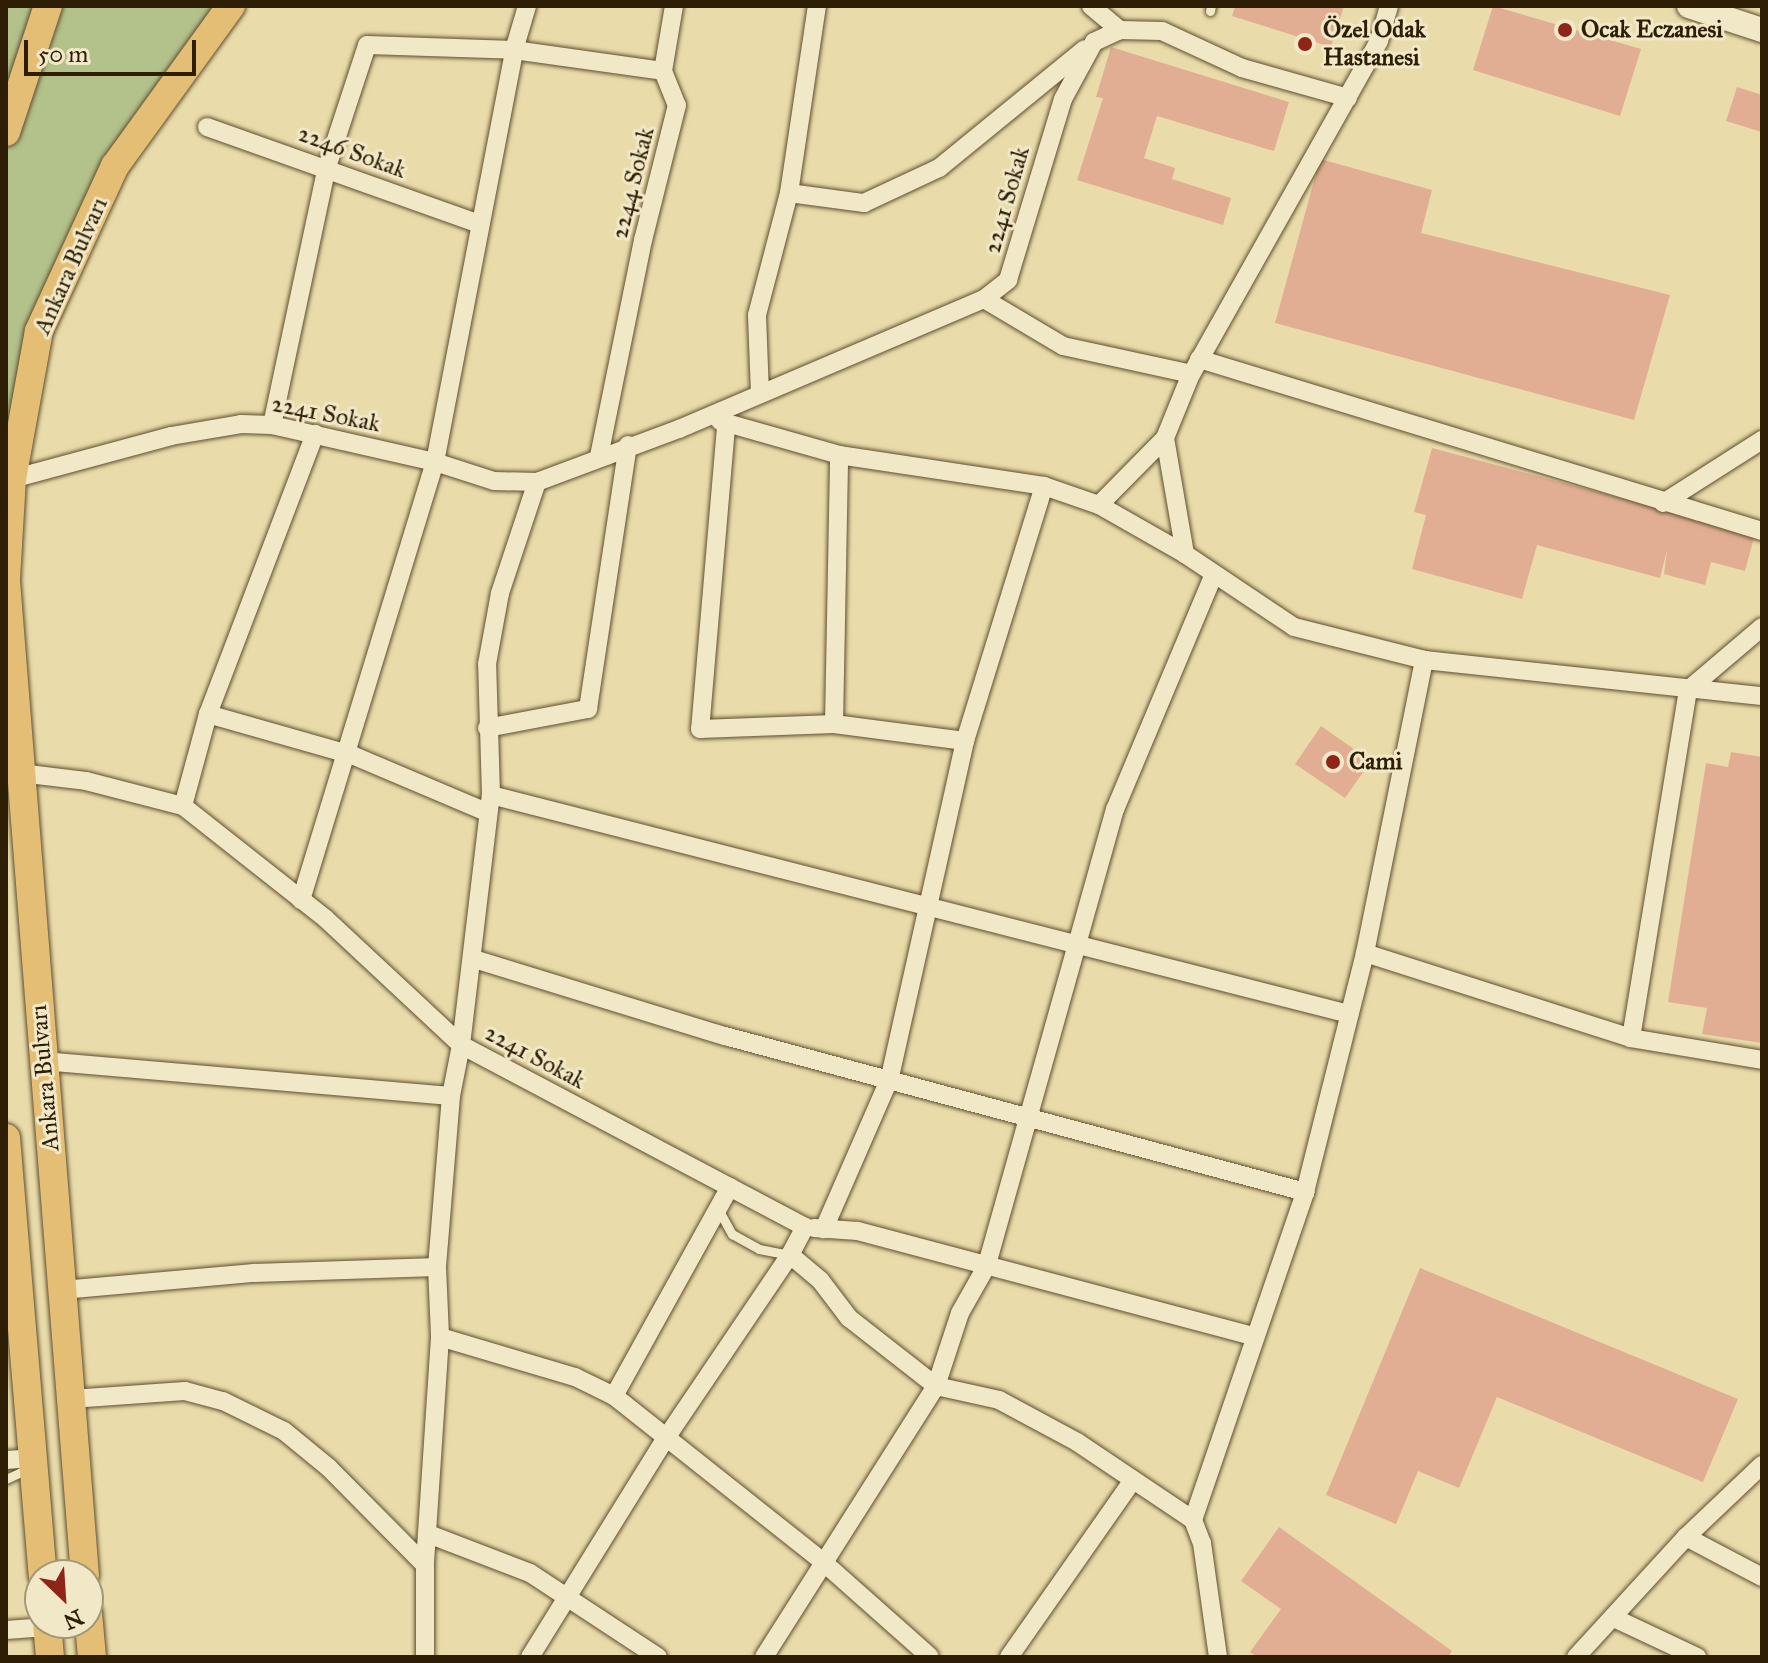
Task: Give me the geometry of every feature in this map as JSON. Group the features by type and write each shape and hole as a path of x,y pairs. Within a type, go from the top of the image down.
{"main road":[{"path":"6,132 48,6"},
{"name":"Ankara Bulvarı","path":"84,1559 6,580 12,479 39,331 115,166 182,69 231,6"},
{"path":"1689,6 1762,30"},
{"name":"Ankara Bulvarı","path":"6,1138 24,1462 40,1559"}],"street":[{"path":"301,900 435,462 514,50 527,6"},
{"path":"272,425 327,167 367,45 514,50 663,71 674,6"},
{"path":"760,394 757,315 789,193 817,6"},
{"path":"1091,6 1120,30"},
{"path":"1099,505 1165,438 1195,367 1379,41 1389,6"},
{"path":"789,193 864,203 939,168 1094,42 1120,30 1162,31 1242,68 1348,98"},
{"name":"2241 Sokak","path":"12,479 171,436 241,424 272,425 315,434 435,462 494,481 537,482 628,445 719,421 760,394 984,299 1008,280 1063,99 1094,42"},
{"name":"2244 Sokak","path":"599,457 643,240 677,105 663,71"},
{"name":"2246 Sokak","path":"207,127 327,167 480,224"},
{"path":"984,299 1063,346 1195,367 1762,531"},
{"path":"965,741 834,724 700,729 719,421 839,455 1044,486 1099,505 1185,554 1294,627 1424,660 1762,696"},
{"path":"183,806 208,714 315,434"},
{"path":"1165,438 1185,554"},
{"path":"1663,503 1762,440"},
{"path":"487,728 588,709 628,445"},
{"path":"834,724 839,455"},
{"name":"2241 Sokak","path":"537,482 500,593 487,664 488,803 474,959 461,1045 805,1227"},
{"path":"824,1229 889,1080 965,741 1044,486"},
{"path":"764,1657 822,1561 936,1386 960,1313 986,1267 1032,1118 1115,809 1214,574"},
{"path":"1631,1038 1688,690 1762,627"},
{"path":"1193,1520 1305,1192 1365,953 1424,660"},
{"path":"208,714 344,753 488,803 1077,944 1349,1014"},
{"path":"20,773 86,781 183,806 301,900 461,1045 451,1096 437,1267 440,1337 431,1535 425,1565 425,1657"},
{"path":"1365,953 1631,1038 1762,1060"},
{"path":"474,959 889,1080 1305,1192"},
{"path":"43,1061 451,1096"},
{"path":"614,1396 730,1187"},
{"path":"530,1657 666,1438 790,1255 805,1227 858,1231 1254,1336"},
{"path":"790,1255 820,1280 849,1318 936,1386 999,1400 1133,1480 1193,1520 1202,1543 1218,1657"},
{"path":"62,1290 254,1273 437,1267"},
{"path":"440,1337 575,1377 614,1396 822,1561 930,1657"},
{"path":"71,1399 185,1391 223,1401 284,1431 329,1468 425,1565"},
{"path":"1576,1657 1686,1537 1760,1469"},
{"path":"1009,1657 1133,1480"},
{"path":"431,1535 530,1573 565,1599 658,1657"},
{"path":"1686,1537 1762,1577"},
{"path":"1614,1618 1697,1657"}],"lane":[{"path":"718,1209 732,1234 759,1249 790,1255"},
{"path":"6,1479 24,1462"}],"green space":[{"path":"6,6 231,6 182,69 39,331 6,579"}],"building":[{"path":"1235,6 1344,6 1331,47 1232,16"},
{"path":"1493,6 1641,49 1620,116 1473,70"},
{"path":"1111,47 1289,102 1274,151 1157,116 1144,158 1175,168 1172,179 1231,198 1223,225 1077,180 1103,98 1096,97"},
{"path":"1737,87 1762,95 1762,132 1726,121"},
{"path":"1320,159 1432,190 1421,233 1670,295 1634,420 1275,323"},
{"path":"1432,448 1755,534 1745,571 1711,562 1705,585 1664,574 1667,550 1660,578 1537,545 1522,599 1412,569 1426,515 1414,512"},
{"name":"Cami","path":"1321,726 1371,761 1345,798 1295,764"},
{"path":"1731,752 1762,757 1762,1043 1702,1034 1707,1008 1668,1002 1706,763 1728,767"},
{"path":"1420,1268 1738,1399 1703,1482 1497,1397 1459,1488 1418,1471 1396,1524 1326,1495"},
{"path":"1279,1527 1452,1651 1448,1657 1257,1657 1250,1652 1281,1609 1241,1581"}],"place":[{"name":"Ocak Eczanesi","path":"1565,30"},
{"name":"Özel Odak Hastanesi","path":"1305,44"},
{"name":"Cami","path":"1333,762"}]}
